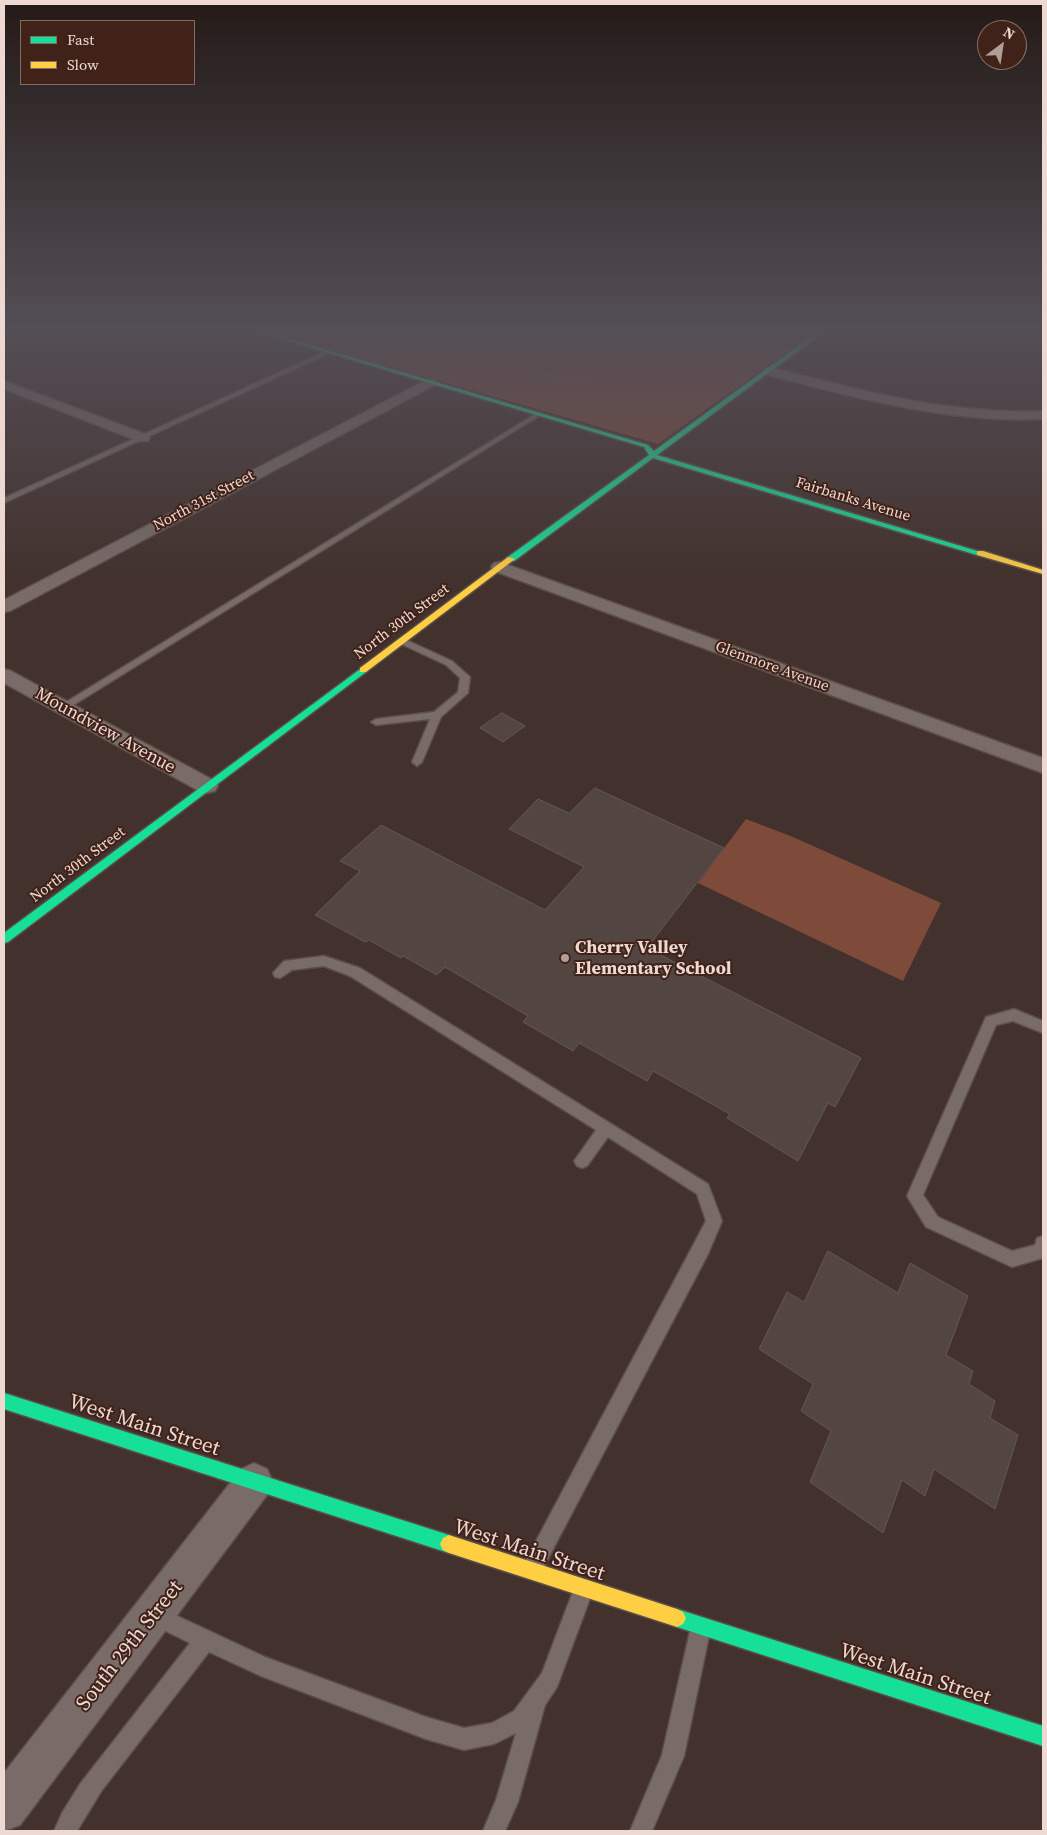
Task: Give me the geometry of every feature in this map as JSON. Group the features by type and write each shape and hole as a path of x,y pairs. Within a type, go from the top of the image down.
{"street":[{"path":"90,418 143,438"},
{"name":"North 31st Street","path":"4,607 363,418"},
{"name":"Fairbanks Avenue","path":"551,418 646,446 654,456 1043,572"},
{"name":"North 30th Street","path":"4,939 500,567 706,418"},
{"name":"Glenmore Avenue","path":"500,567 1043,766"},
{"name":"Moundview Avenue","path":"4,675 207,786"},
{"name":"West Main Street","path":"4,1401 1043,1736"},
{"name":"South 29th Street","path":"4,1809 254,1482"}],"lane":[{"path":"4,501 187,418"},
{"path":"63,707 533,418"},
{"path":"402,640 450,663 465,677 463,693 437,715 417,762"},
{"path":"376,722 437,715"},
{"path":"280,973 289,965 324,961 355,972 703,1190 714,1221 702,1248 530,1571"},
{"path":"1043,1027 1014,1015 991,1021 915,1196 932,1222 1012,1259 1041,1251 1043,1244"},
{"path":"582,1161 606,1128"},
{"path":"154,1614 261,1666 426,1728 464,1739 494,1733 522,1718 550,1680 584,1588"},
{"path":"641,1831 673,1756 701,1626"},
{"path":"64,1831 88,1792 168,1685 206,1640"},
{"path":"494,1831 508,1802 538,1697"}],"shaded area":[{"path":"566,418 695,418 658,444"},
{"path":"746,819 793,837 941,903 903,981 698,883"}],"building":[{"path":"502,713 525,726 503,742 480,728"},
{"path":"595,788 724,848 647,948 861,1058 835,1107 828,1103 798,1161 727,1118 730,1114 653,1071 647,1081 579,1043 573,1051 523,1022 528,1016 445,967 437,975 369,940 365,942 315,915 360,871 340,861 381,825 545,910 584,867 509,829 538,799 569,813"},
{"path":"828,1251 898,1293 910,1263 968,1296 946,1355 973,1371 969,1384 995,1401 990,1418 1018,1435 995,1509 934,1469 925,1496 902,1480 883,1533 810,1482 831,1431 801,1411 813,1384 759,1349 787,1292 804,1302"}],"traffic: fast":[{"path":"550,418 646,446 654,456"},
{"path":"511,559 704,418"},
{"path":"654,456 980,553"},
{"path":"4,939 363,670"},
{"path":"4,1401 449,1544"},
{"path":"677,1618 1043,1736"}],"traffic: slow":[{"path":"980,553 1043,572"},
{"path":"363,670 511,559"},
{"path":"449,1544 677,1618"}],"place":[{"name":"Cherry Valley Elementary School","path":"565,958"}]}
